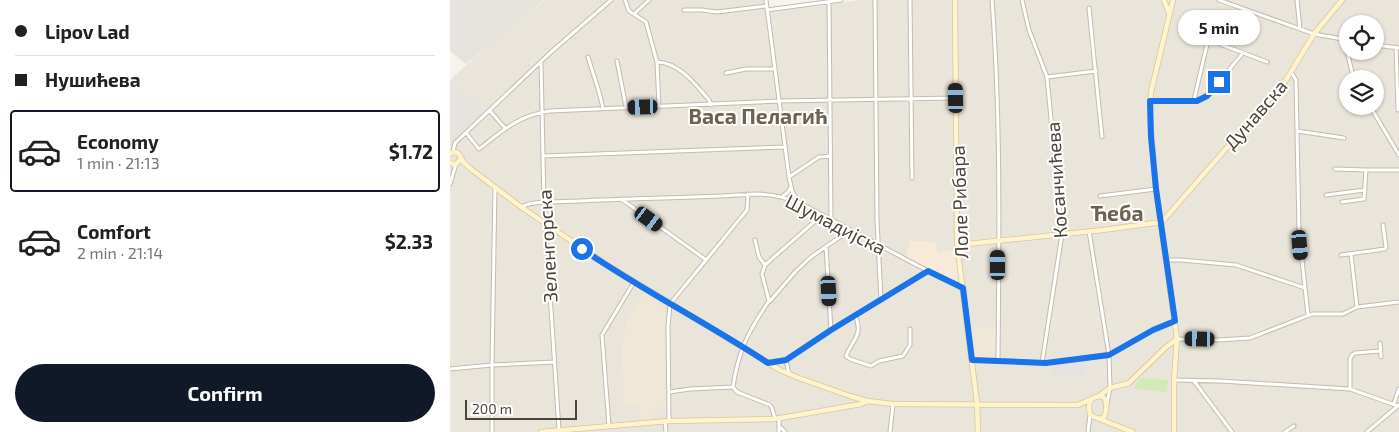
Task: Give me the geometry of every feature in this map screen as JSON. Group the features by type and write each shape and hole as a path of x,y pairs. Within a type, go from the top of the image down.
{"street":[{"path":"450,146 457,143 467,134 541,62 611,0"},
{"path":"625,0 629,11 646,22 657,62 659,106"},
{"path":"634,14 649,0"},
{"path":"766,0 789,177 791,187 798,202"},
{"path":"684,10 717,12 841,0"},
{"path":"875,0 877,244 881,300"},
{"path":"910,0 912,178"},
{"name":"Лоле Рибара","path":"955,0 957,245 977,403 978,432"},
{"path":"992,0 996,57 999,241 998,360"},
{"name":"Косанчићева","path":"1022,0 1029,30 1047,77 1062,234 1042,363"},
{"path":"1164,0 1170,15"},
{"path":"1173,0 1150,101 1156,189 1177,339 1174,380 1174,432"},
{"path":"1219,0 1314,34 1339,39"},
{"path":"1296,0 1300,29"},
{"name":"Дунавска","path":"1161,222 1286,80 1314,34 1342,0"},
{"path":"829,1 831,219"},
{"path":"1089,8 1102,137"},
{"path":"1200,36 1267,62"},
{"path":"1194,100 1208,40"},
{"path":"1384,46 1397,48 1398,110"},
{"path":"1150,101 1197,101 1207,96 1243,53"},
{"path":"588,57 603,108"},
{"path":"617,61 626,107"},
{"name":"Зеленгорска","path":"541,62 544,203 559,430"},
{"path":"657,62 668,62 678,68 709,100 711,105"},
{"path":"726,73 746,69 775,68"},
{"path":"1047,77 1096,71"},
{"path":"1291,72 1296,80 1299,233 1308,315"},
{"path":"467,134 479,149 505,128 525,116 543,111 779,101 956,98"},
{"path":"490,111 505,128"},
{"path":"1375,115 1399,155"},
{"path":"1297,131 1344,138"},
{"path":"457,143 452,153 459,154 463,162 471,169 604,264 789,374 850,396 867,400 893,404 1078,405 1098,397 1110,388 1129,383 1177,339 1218,340 1250,338 1308,315 1320,313 1343,314 1357,307 1399,302"},
{"path":"543,156 785,146"},
{"path":"789,177 819,157 831,156"},
{"path":"450,182 460,157"},
{"path":"450,182 450,163 471,169"},
{"path":"1334,169 1399,170"},
{"path":"1342,202 1362,200 1365,197 1366,170"},
{"path":"492,432 495,186"},
{"path":"782,196 791,187"},
{"path":"1100,196 1156,189"},
{"path":"1326,195 1364,190"},
{"path":"666,432 669,392 668,327 670,304 746,210 748,194"},
{"name":"Шумадијска","path":"521,206 544,203 748,194 782,196 798,202 963,288"},
{"path":"621,199 705,259"},
{"path":"769,301 762,274 765,265 822,215"},
{"path":"957,245 1161,222"},
{"path":"1341,255 1385,249 1383,225"},
{"path":"733,386 738,361 749,332 769,301 811,257 850,230"},
{"path":"1089,231 1109,355 1110,388 1106,403 1106,413 1111,424"},
{"path":"755,240 759,257 765,265"},
{"path":"826,246 831,330"},
{"path":"1351,254 1357,307"},
{"path":"1166,260 1236,265 1305,288"},
{"path":"768,363 786,360 831,330 928,271"},
{"path":"609,426 602,336 634,282"},
{"path":"855,316 858,325 857,338 846,356 871,366 879,361 903,356 910,345 910,329"},
{"path":"972,360 1042,363 1109,355 1153,330 1175,321"},
{"path":"1380,343 1381,357"},
{"path":"1350,389 1350,359 1352,355 1355,353 1380,351"},
{"path":"786,360 789,374"},
{"path":"450,369 554,362"},
{"path":"1174,380 1350,389 1399,406 1366,432"},
{"path":"1194,381 1232,432"},
{"path":"669,392 733,386"},
{"path":"733,386 738,392 770,405 777,419 778,432"},
{"path":"1394,403 1399,389"},
{"path":"850,396 850,405"},
{"path":"1098,397 1104,397 1106,403"},
{"path":"541,432 667,421 777,419 864,403 867,400"},
{"path":"1088,432 1091,400"},
{"path":"890,432 893,404"},
{"path":"1078,405 1092,416 1133,432"},
{"path":"1100,419 1106,413"},
{"path":"1285,432 1294,426"},
{"path":"779,427 785,432"}],"shaded area":[{"path":"450,0 544,0 466,64 450,51"},
{"path":"545,0 764,0 766,13 860,0 1399,0 1399,432 450,432 450,144 487,111 452,78 499,36"},
{"path":"452,78 487,111 457,141 450,144 450,81"},
{"path":"909,240 936,243 937,253 955,250 959,281 957,282 907,258"},
{"path":"643,293 665,306 666,407 658,408 653,418 642,419 639,417 639,405 624,406 622,356 624,331 627,321"},
{"path":"972,327 996,327 995,357 975,358"},
{"path":"1085,360 1085,378 1053,378 1052,363"}],"green space":[{"path":"1141,378 1168,380 1167,392 1137,389 1135,385"}],"district":[{"name":"Васа Пелагић","path":"758,115"},
{"name":"Ћеба","path":"1117,212"}],"route":[{"path":"582,249 768,363 786,360 831,330 928,271 963,288 972,360 1046,363 1109,355 1153,330 1175,321 1156,189 1150,101 1197,101 1207,96 1219,82"}]}
